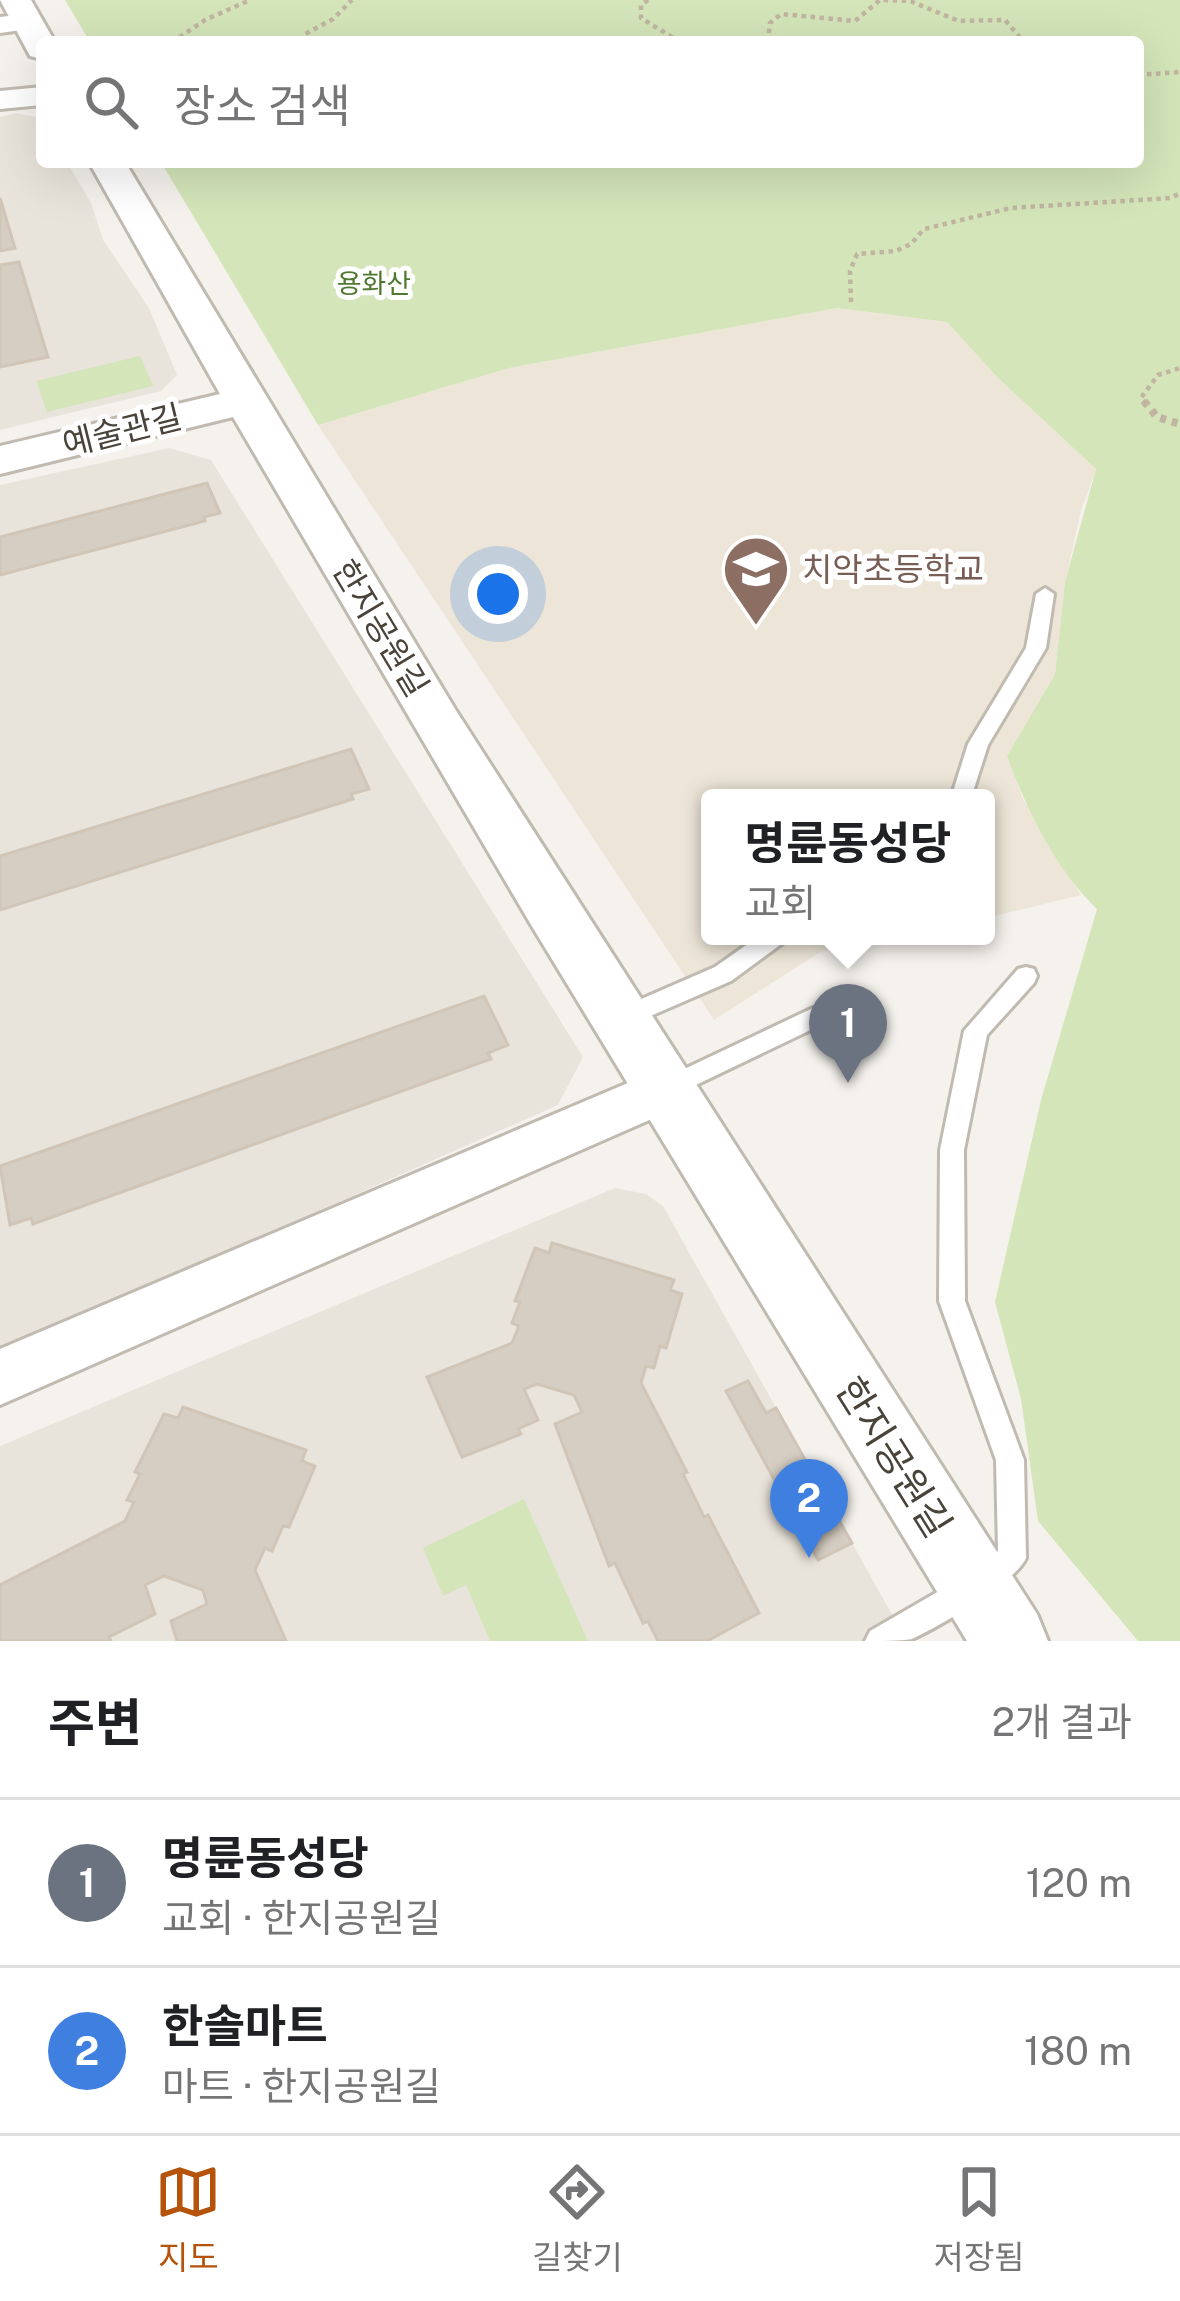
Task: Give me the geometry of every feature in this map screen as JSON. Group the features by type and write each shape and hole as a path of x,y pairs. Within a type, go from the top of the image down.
{"street":[{"path":"0,100 36,97"},
{"name":"한지공원길","path":"110,168 244,401 661,1091 993,1614"},
{"name":"예술관길","path":"0,460 244,401"},
{"path":"0,1377 661,1091"}],"lane":[{"path":"965,789 978,744 1036,648 1045,594"},
{"path":"618,1020 723,974 763,945"},
{"path":"880,1641 993,1614 1012,1558 1010,1460 952,1301 952,1150 976,1031 1026,976"},
{"path":"661,1091 812,1018"}],"path":[{"path":"181,36 250,0"},
{"path":"306,36 352,0"},
{"path":"648,0 641,4 640,18 670,36"},
{"path":"769,36 770,23 782,14 855,21 880,0 910,1 929,13 958,21 1005,20 1019,36"},
{"path":"1144,75 1180,72"},
{"path":"851,302 850,271 857,254 898,253 916,244 924,229 1011,208 1171,198 1180,193"},
{"path":"1180,368 1157,375 1141,398 1157,417 1180,424"}],"shaded area":[{"path":"16,113 36,117 36,168 71,168 91,203 103,240 149,308 177,375 161,391 0,430 0,117"},
{"name":"치악초등학교","path":"837,308 947,322 998,378 1096,469 1065,582 1055,674 1007,756 1023,799 1081,895 995,916 995,789 701,789 701,945 859,945 822,951 714,1020 318,425 509,368"},
{"path":"169,448 211,460 583,1057 558,1105 0,1352 0,485"},
{"path":"615,1188 646,1194 663,1206 907,1641 0,1641 0,1446"}],"green space":[{"name":"용화산","path":"65,0 1180,0 1180,1641 1138,1641 1038,1521 1021,1399 995,1302 1041,1100 1097,909 1044,838 1007,756 1055,674 1065,582 1096,469 998,378 947,322 837,308 509,368 318,425 165,168 1144,168 1144,36 86,36"},
{"path":"140,356 153,386 47,412 36,381"},
{"path":"524,1499 588,1641 490,1641 466,1585 443,1596 423,1548"}],"building":[{"path":"0,198 15,248 0,251"},
{"path":"19,262 48,357 0,367 0,265"},
{"path":"207,483 220,513 204,517 205,521 0,575 0,537"},
{"path":"351,749 369,789 351,794 353,799 0,910 0,856"},
{"path":"484,996 508,1045 488,1053 491,1059 33,1224 31,1218 10,1225 0,1166"},
{"path":"552,1243 674,1280 670,1290 682,1294 666,1348 660,1346 654,1368 646,1366 641,1383 687,1472 683,1474 704,1517 708,1515 759,1613 707,1641 658,1641 648,1621 643,1623 615,1563 609,1566 555,1424 582,1412 574,1395 537,1384 524,1389 538,1420 518,1429 521,1434 462,1457 427,1377 512,1343 519,1326 512,1323 520,1302 515,1301 535,1248 549,1253"},
{"path":"748,1381 766,1413 776,1408 852,1543 818,1560 726,1391"},
{"path":"183,1407 306,1450 302,1461 315,1466 289,1527 283,1526 272,1551 265,1548 255,1570 286,1641 177,1641 171,1621 207,1604 203,1590 164,1576 145,1585 155,1614 109,1637 111,1641 0,1641 0,1585 125,1521 134,1502 127,1500 140,1474 135,1472 164,1414 178,1418"}],"place":[{"name":"치악초등학교","path":"756,628"},
{"name":"명륜동성당","path":"848,1083"},
{"name":"한솔마트","path":"809,1558"}]}
